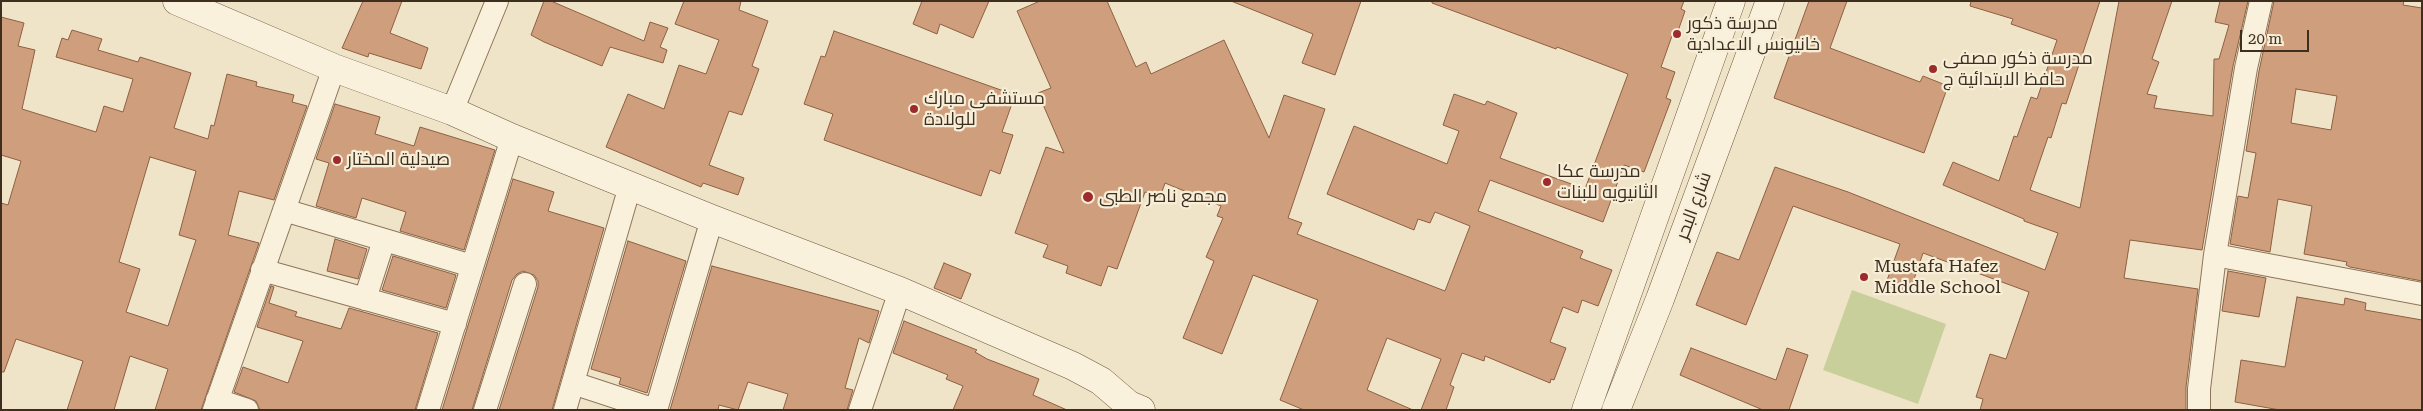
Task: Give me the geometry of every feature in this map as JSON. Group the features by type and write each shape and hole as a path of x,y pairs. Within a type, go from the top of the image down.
{"street":[{"path":"177,1 334,68 452,111 512,138 712,219 900,291 1073,366 1100,381 1132,408"},
{"path":"452,111 497,1"},
{"name":"شارع البحر","path":"1586,410 1731,1"},
{"name":"شارع البحر","path":"1616,410 1660,299 1770,1"},
{"path":"2199,410 2199,389 2215,255 2246,68 2261,1"},
{"path":"247,410 216,405 334,68"},
{"path":"428,410 512,138"},
{"path":"565,410 630,186"},
{"path":"284,210 472,266"},
{"path":"573,383 655,410 712,219"},
{"path":"365,299 384,240"},
{"path":"2215,255 2422,294"},
{"path":"262,270 455,324"},
{"path":"484,410 525,284"},
{"path":"860,410 900,291"}],"green space":[{"path":"1852,290 1946,324 1918,404 1823,370"}],"building":[{"path":"363,1 402,1 390,33 428,48 421,69 369,53 368,57 342,48"},
{"path":"544,1 551,1 644,41 650,22 668,28 660,47 667,50 663,63 610,47 602,66 544,42 531,35"},
{"path":"684,1 741,1 739,10 768,21 752,66 759,69 742,115 729,111 709,165 744,178 738,195 703,183 701,187 606,147 628,94 664,109 679,65 706,74 719,40 675,24"},
{"path":"922,1 989,1 973,38 940,24 937,34 913,24"},
{"path":"1040,1 1107,1 1136,67 1146,62 1151,74 1224,40 1269,138 1284,95 1325,109 1288,218 1302,223 1297,234 1445,291 1470,226 1435,212 1430,223 1418,219 1414,230 1327,194 1354,126 1447,164 1459,131 1443,125 1454,94 1485,105 1487,101 1517,113 1500,158 1585,189 1628,74 1432,3 1432,1 1684,1 1681,9 1685,11 1677,34 1673,33 1661,67 1675,72 1666,98 1671,100 1644,172 1624,165 1603,222 1490,180 1478,211 1583,251 1580,258 1612,270 1598,306 1582,300 1578,313 1563,307 1550,342 1566,348 1554,380 1551,379 1550,383 1485,356 1484,361 1462,353 1450,385 1454,387 1446,410 1421,410 1441,359 1387,338 1367,390 1413,410 1304,410 1280,400 1318,300 1253,275 1222,354 1183,338 1214,261 1206,257 1223,218 1217,216 1221,206 1165,183 1160,197 1145,192 1117,269 1108,266 1101,286 1066,273 1068,266 1043,257 1048,245 1015,233 1046,147 1064,153 1038,93 1051,88 1017,11"},
{"path":"1231,1 1361,1 1335,75 1302,63 1313,34"},
{"path":"1809,1 1847,1 1830,48 1920,82 1923,76 1948,86 1924,153 1774,98"},
{"path":"1971,1 2100,1 2066,104 2062,103 2051,138 2048,137 2030,190 2080,208 2119,1 2172,1 2152,59 2159,62 2147,94 2157,96 2154,108 2213,116 2214,59 2219,59 2229,25 2215,22 2220,1 2248,1 2233,66 2202,250 2130,240 2124,278 2198,289 2186,387 2186,410 1980,410 1983,399 1976,397 1990,354 2006,359 2029,292 1923,253 1909,294 1885,286 1900,244 1793,206 1746,325 1696,305 1717,252 1739,260 1775,167 1848,192 2045,270 2058,233 2024,221 2024,219 1943,185 1953,162 1999,181 2014,136 2017,137 2031,97 2037,99 2057,40 2011,24 2013,19 1970,6"},
{"path":"2274,1 2404,1 2403,5 2422,8 2422,281 2350,267 2346,265 2347,262 2304,254 2312,206 2278,199 2270,252 2230,244 2238,196 2248,198 2256,153 2246,151 2259,71","holes":["2296,89 2337,96 2331,130 2291,123"]},
{"path":"1,17 24,23 18,46 35,50 22,109 96,132 104,106 123,112 133,79 56,57 62,38 68,40 72,30 102,39 98,50 138,62 140,57 191,73 174,128 208,139 211,125 214,126 227,74 257,82 256,86 294,95 292,102 307,106 274,200 239,191 228,235 259,243 201,410 155,410 168,369 130,356 114,410 67,410 83,361 16,339 4,372 1,372 1,203 8,205 21,161 1,155","holes":["150,157 196,171 179,235 196,240 168,326 126,312 140,269 119,262"]},
{"name":"مستشفى مبارك للولادة","path":"834,31 1015,95 1002,132 1013,135 1000,174 990,170 981,196 824,140 833,114 804,104 821,56 825,57"},
{"path":"335,104 380,117 375,134 414,146 420,127 495,150 464,250 400,231 406,212 362,198 356,218 316,206 329,163 316,159"},
{"path":"513,179 554,192 548,211 604,228 552,410 499,410 538,287 538,281 534,275 523,271 512,280 472,410 442,410"},
{"path":"335,239 367,249 358,279 327,271"},
{"path":"628,241 686,261 647,393 619,384 621,378 591,369"},
{"path":"393,256 456,275 446,308 382,290"},
{"path":"944,263 971,274 961,299 934,288"},
{"path":"712,266 879,311 869,343 859,338 845,388 853,390 847,410 783,410 788,394 748,382 738,410 719,405 718,410 670,410"},
{"path":"2228,271 2266,278 2259,317 2222,311"},
{"path":"271,286 274,287 269,303 297,312 295,316 341,329 349,308 438,333 415,410 260,410 256,401 234,392 243,367 288,383 303,341 257,327"},
{"path":"2297,297 2344,305 2345,298 2366,303 2365,310 2422,320 2422,410 2280,410 2235,402 2241,360 2285,367"},
{"path":"904,321 977,350 975,352 987,359 1039,379 1033,395 1067,410 953,410 963,386 946,379 948,375 893,353"},
{"path":"1691,348 1776,380 1787,348 1808,355 1789,410 1763,410 1680,375"}],"place":[{"name":"مدرسة ذكور خانيونس الاعدادية","path":"1677,34"},
{"name":"مدرسة ذكور مصفى حافظ الابتدائية ج","path":"1933,69"},
{"name":"مستشفى مبارك للولادة","path":"914,109"},
{"name":"صيدلية المختار","path":"337,160"},
{"name":"مدرسة عكا الثانيويه للبنات","path":"1547,182"},
{"name":"مجمع ناصر الطبى","path":"1088,197"},
{"name":"Mustafa Hafez Middle School","path":"1864,277"}]}
